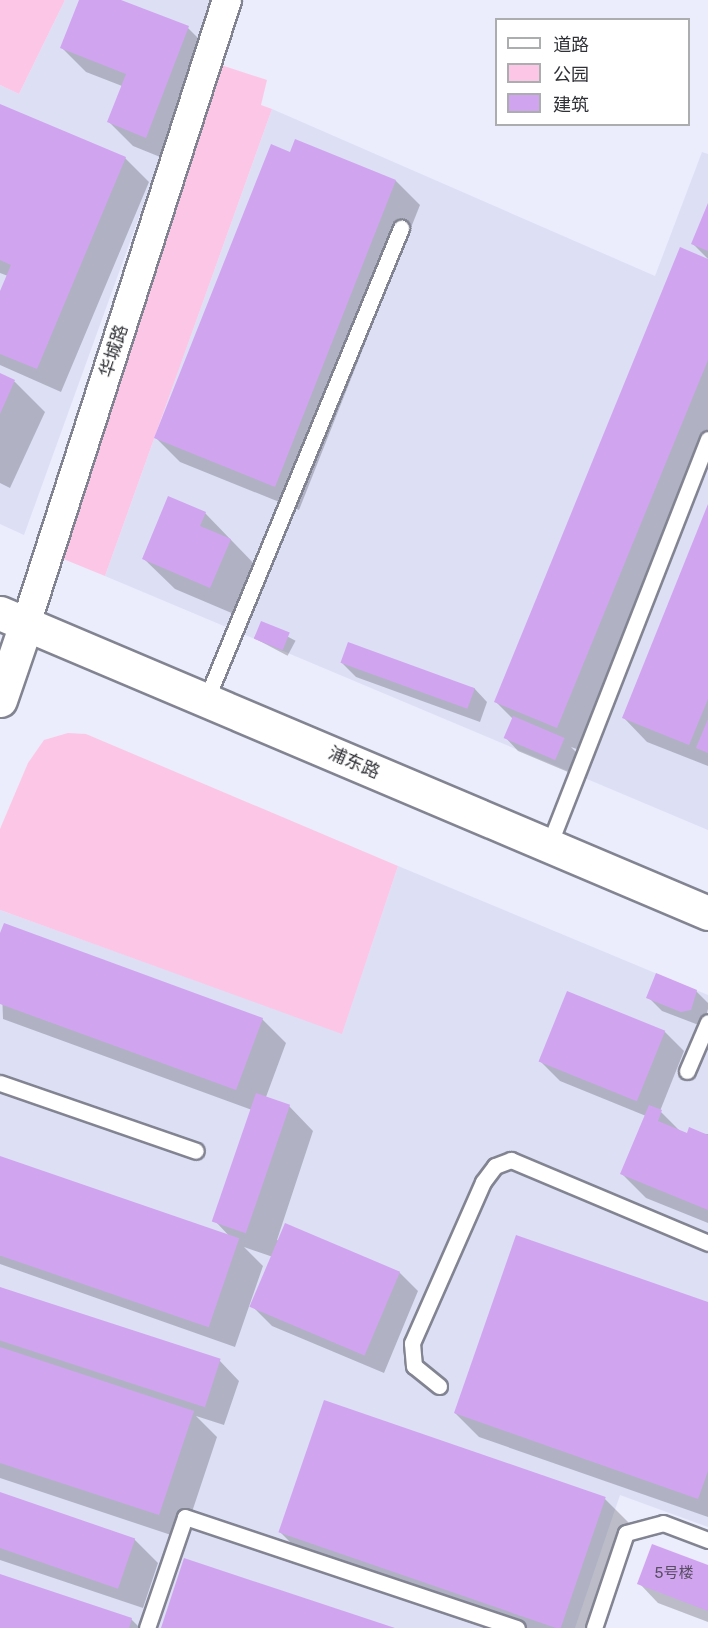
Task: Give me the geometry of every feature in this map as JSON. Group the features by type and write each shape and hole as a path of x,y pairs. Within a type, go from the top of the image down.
{"street":[{"name":"华城路","path":"0,700 13,618 227,0"},
{"name":"浦东路","path":"13,618 708,913"}],"lane":[{"path":"206,700 401,228"},
{"path":"549,845 708,439"},
{"path":"687,1071 708,1022"},
{"path":"0,1083 196,1151"},
{"path":"438,1386 414,1366 412,1343 483,1182 495,1166 511,1160 708,1243"},
{"path":"147,1628 185,1517 517,1628"},
{"path":"594,1628 626,1533 663,1522 708,1540"}],"shaded area":[{"path":"65,0 212,0 161,156 24,535 0,524 0,85 19,94"},
{"path":"272,109 655,276 702,152 708,154 708,830 105,576"},
{"path":"398,866 708,995 708,1527 620,1495 575,1628 0,1628 0,910 342,1033"}],"green space":[{"path":"0,0 65,0 19,94 0,85"},
{"path":"221,65 267,80 261,105 272,109 105,576 56,556"},
{"path":"68,733 86,734 398,866 342,1034 0,910 0,829 28,763 44,740"}],"building":[{"path":"79,0 121,0 189,26 146,138 107,122 126,74 60,48"},
{"path":"0,104 126,157 37,369 0,354 0,291 11,265 0,260"},
{"path":"295,139 396,180 275,487 154,438 271,144 290,152"},
{"path":"708,203 708,251 691,244"},
{"path":"680,247 708,259 708,360 557,728 494,702"},
{"path":"0,373 15,380 0,414"},
{"path":"168,496 206,512 200,526 231,539 210,588 142,559"},
{"path":"708,504 708,699 689,745 622,718"},
{"path":"261,621 290,633 283,650 254,639"},
{"path":"348,642 475,688 467,709 340,663"},
{"path":"513,716 565,738 555,760 504,738"},
{"path":"708,719 708,753 696,748"},
{"path":"4,923 263,1018 236,1090 0,1004 0,933"},
{"path":"656,973 697,990 691,1010 681,1012 646,998"},
{"path":"567,991 665,1031 637,1101 539,1061"},
{"path":"256,1093 290,1105 246,1233 212,1222"},
{"path":"649,1105 662,1110 658,1121 687,1133 689,1127 708,1135 708,1210 620,1174"},
{"path":"0,1156 239,1238 209,1327 0,1255"},
{"path":"285,1223 400,1272 365,1356 249,1307"},
{"path":"516,1235 708,1302 708,1471 698,1499 454,1413"},
{"path":"0,1287 221,1359 205,1407 0,1341"},
{"path":"0,1347 194,1411 159,1515 0,1463"},
{"path":"324,1400 606,1497 561,1628 278,1532"},
{"path":"0,1492 135,1539 118,1589 0,1548"},
{"path":"652,1544 708,1565 708,1611 637,1584"},
{"path":"184,1558 395,1628 161,1628"},
{"path":"0,1574 132,1618 129,1628 0,1628"}]}
